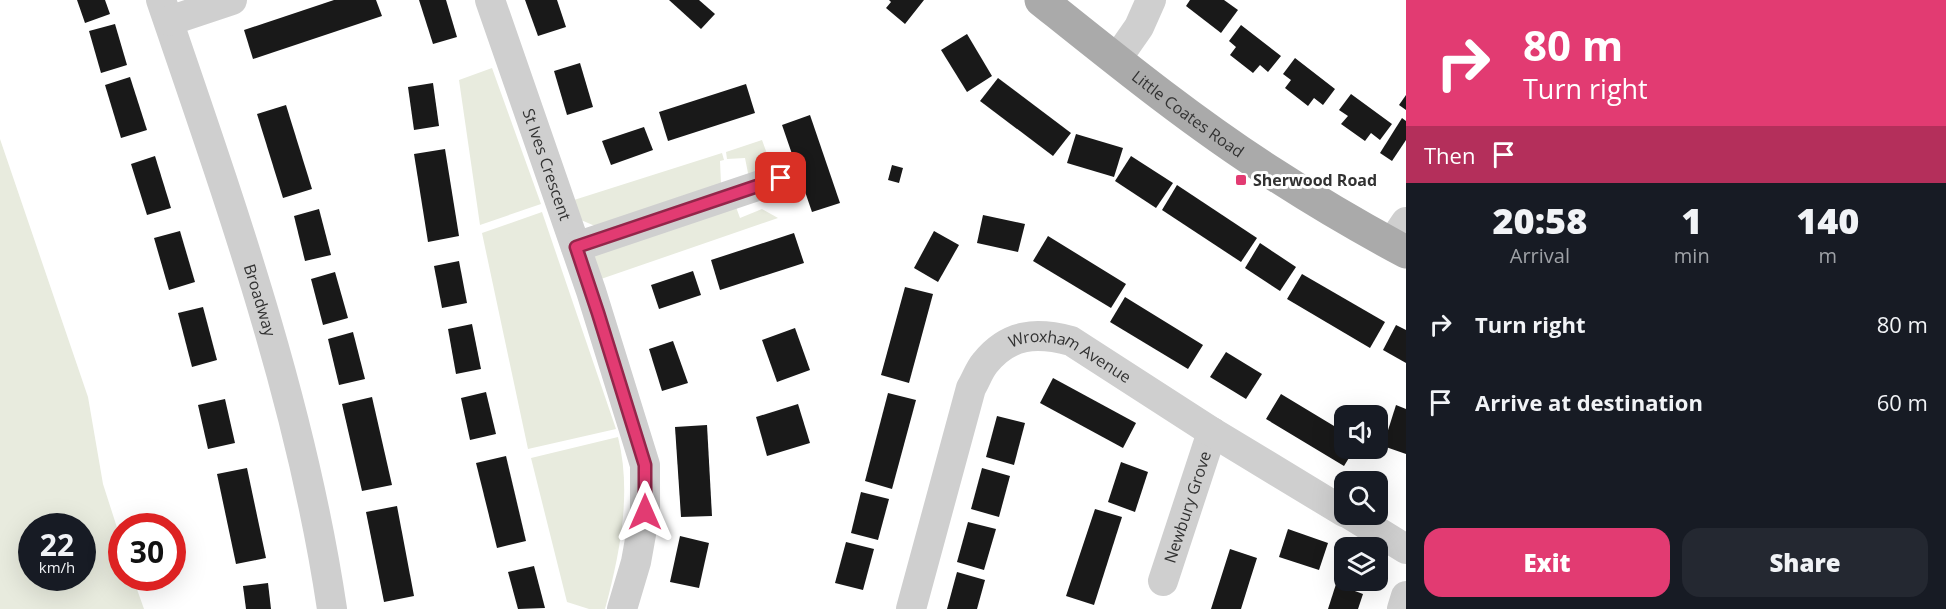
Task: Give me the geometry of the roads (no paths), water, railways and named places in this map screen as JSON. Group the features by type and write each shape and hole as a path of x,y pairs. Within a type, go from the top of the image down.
{"main road":[{"name":"Little Coates Road","path":"1041,0 1200,124 1272,174 1401,239"}],"street":[{"path":"165,11 232,0"},
{"name":"St Ives Crescent","path":"490,0 576,247 645,465 645,512 636,562 622,609"},
{"path":"1116,60 1139,27 1150,0"},
{"name":"Broadway","path":"165,11 249,261 297,435 325,560 332,609"},
{"path":"576,247 781,178"},
{"name":"Wroxham Avenue","path":"911,609 971,388 985,363 1007,343 1028,335 1050,335 1071,341 1212,432 1334,506"},
{"name":"Newbury Grove","path":"1163,581 1212,432"},
{"path":"1366,525 1406,549"},
{"path":"1402,609 1406,596"}],"place":[{"name":"Sherwood Road","path":"1241,180"}]}
